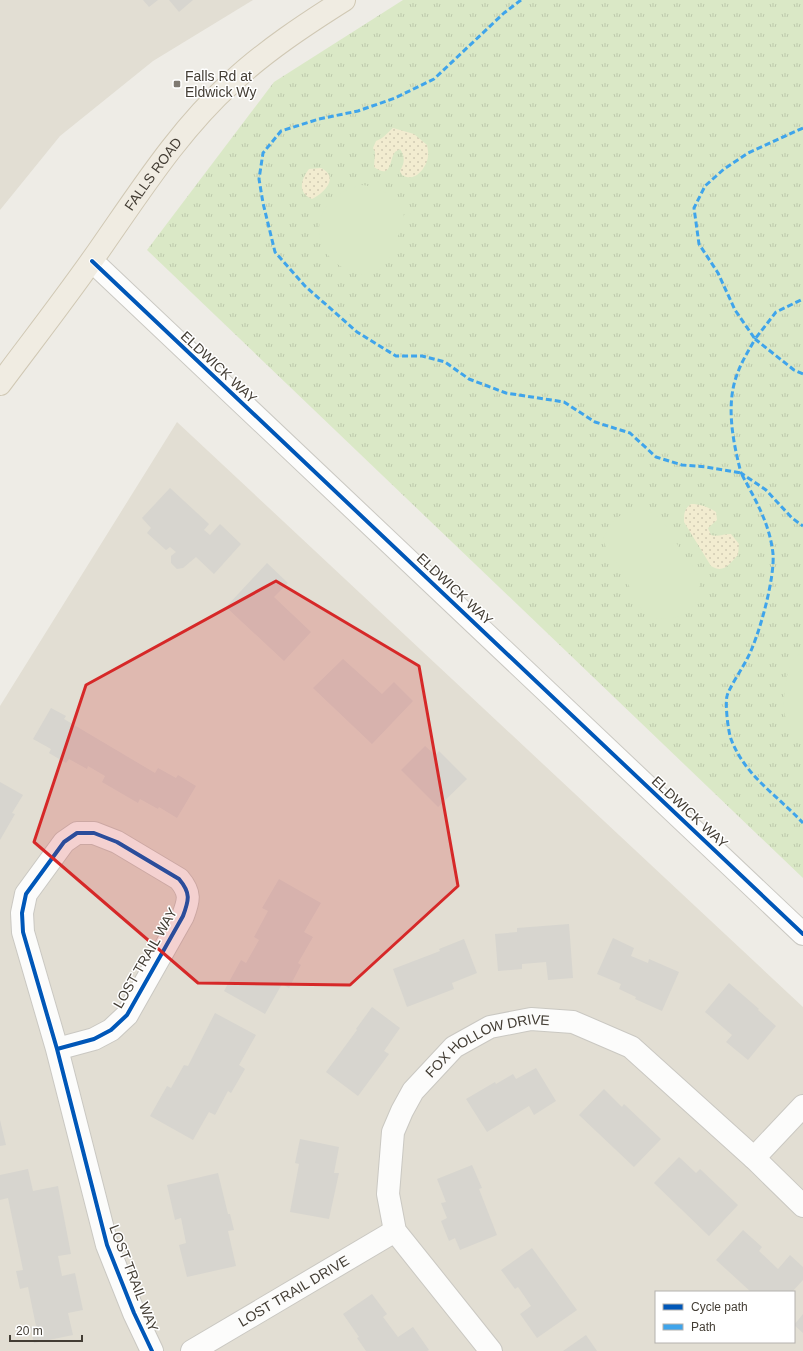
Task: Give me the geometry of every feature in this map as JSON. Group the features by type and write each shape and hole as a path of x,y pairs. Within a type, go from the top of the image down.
{"main road":[{"name":"FALLS ROAD","path":"0,384 92,261 158,166 213,100 252,64 310,21 344,0"}],"street":[{"name":"ELDWICK WAY","path":"92,261 803,934"},
{"name":"LOST TRAIL WAY","path":"57,1049 94,1039 112,1030 127,1014 183,916 188,903 187,888 179,879 117,842 94,832 76,833 64,842 26,894 22,913 23,932 57,1049 107,1245 134,1313 152,1351"},
{"name":"FOX HOLLOW DRIVE","path":"491,1351 394,1231 388,1194 394,1132 402,1111 414,1091 454,1047 490,1027 530,1019 573,1022 631,1047 754,1158 803,1206"},
{"path":"754,1158 803,1106"},
{"name":"LOST TRAIL DRIVE","path":"192,1351 394,1231"}],"highlighted area":[{"path":"276,581 419,666 458,886 350,985 198,983 34,842 86,685"}],"shaded area":[{"path":"0,0 253,0 153,61 60,136 0,210"},
{"path":"177,422 803,1007 803,1351 0,1351 0,706"}],"green space":[{"path":"403,0 803,0 803,878 147,250 274,82"},
{"path":"363,185 383,191 395,199 403,211 404,217 403,224 389,258 380,269 371,275 350,271 334,262 324,249 319,234 321,219 328,204 342,193"},
{"path":"638,511 649,511 656,515 665,524 682,552 692,565 698,577 699,594 697,600 684,614 672,618 660,619 644,612 634,598 620,567 605,546 604,536 612,522 624,514"},
{"path":"803,652 803,741 787,721 784,699 790,665 795,657"}],"sand":[{"path":"393,128 414,134 427,145 427,161 423,169 414,177 406,177 402,175 400,171 404,160 400,149 393,155 387,170 384,171 374,167 375,152 373,148 376,141"},
{"path":"321,168 327,172 330,180 325,189 312,199 302,190 302,181 309,169"},
{"path":"691,504 704,506 716,512 717,520 708,528 711,535 716,536 731,534 739,544 738,555 726,567 719,569 711,566 684,522 685,512"}],"building":[{"path":"143,0 158,0 149,7"},
{"path":"169,0 193,0 179,12"},
{"path":"170,488 209,524 204,530 210,535 220,524 241,544 214,574 196,557 183,568 177,569 171,563 171,556 176,552 170,547 166,550 147,533 151,528 142,518"},
{"path":"267,563 288,583 274,597 311,632 284,661 226,607"},
{"path":"343,659 382,694 394,682 413,701 372,744 313,688"},
{"path":"51,708 66,716 64,719 155,773 158,768 176,778 178,775 196,786 177,818 159,807 158,809 140,799 138,803 102,782 105,776 88,766 87,769 69,759 66,763 49,753 51,749 33,739"},
{"path":"425,746 435,755 439,751 467,779 438,807 401,770"},
{"path":"0,782 23,795 12,813 15,814 0,840"},
{"path":"279,879 321,903 304,932 313,937 298,963 301,965 289,988 282,984 265,1014 224,991 241,960 246,963 259,940 254,937 268,911 262,908"},
{"path":"569,924 573,978 548,980 546,962 522,964 522,969 498,971 495,934 517,932 517,928"},
{"path":"613,938 634,948 631,956 648,963 649,959 679,972 662,1011 635,999 636,997 619,989 621,984 597,974"},
{"path":"464,939 477,973 452,983 454,989 407,1007 393,969 440,951 439,949"},
{"path":"729,983 776,1026 748,1060 726,1042 732,1035 705,1012"},
{"path":"372,1007 400,1028 384,1051 389,1054 358,1096 326,1072"},
{"path":"215,1013 256,1035 239,1065 245,1069 231,1093 228,1091 215,1115 209,1112 193,1140 150,1116 167,1086 171,1088 184,1065 188,1066"},
{"path":"536,1068 556,1101 534,1115 529,1106 487,1132 466,1099 495,1082 496,1084 513,1074 516,1079"},
{"path":"604,1089 622,1107 624,1104 661,1139 634,1167 579,1115"},
{"path":"0,1120 6,1145 0,1146"},
{"path":"300,1139 339,1147 334,1173 339,1173 329,1219 290,1212 299,1164 295,1163"},
{"path":"679,1157 696,1173 700,1169 738,1205 709,1236 654,1183"},
{"path":"472,1165 482,1188 479,1189 497,1235 460,1250 455,1238 449,1241 441,1221 447,1218 441,1203 446,1202 437,1179"},
{"path":"28,1169 33,1191 58,1186 71,1254 58,1256 62,1276 75,1273 83,1310 68,1313 73,1335 34,1343 30,1327 36,1326 28,1287 20,1289 16,1271 23,1270 8,1198 0,1200 0,1175"},
{"path":"218,1173 228,1214 230,1214 234,1230 228,1231 236,1266 187,1277 179,1245 186,1243 181,1218 175,1220 167,1185"},
{"path":"743,1230 762,1247 759,1251 778,1269 790,1255 803,1267 803,1280 793,1291 750,1291 716,1260"},
{"path":"532,1248 577,1310 537,1338 520,1314 531,1306 518,1287 515,1289 501,1270"},
{"path":"372,1294 387,1314 383,1317 398,1337 413,1327 429,1350 366,1351 357,1338 359,1337 343,1314"},
{"path":"803,1314 803,1333 795,1326"},
{"path":"586,1335 597,1351 563,1351"}],"marked path":[{"path":"521,0 504,13 434,79 395,98 358,111 319,119 281,131 263,153 259,179 263,203 275,252 305,286 357,332 396,356 422,356 445,362 469,379 506,393 564,402 595,422 630,433 656,457 682,465 706,467 741,473 769,532 773,554 773,564 769,592 752,649 727,696 726,700 729,730 731,739 744,764 762,784 803,823"},
{"path":"803,128 748,153 724,169 705,186 694,208 699,244 718,273 735,310 755,339 776,312 803,299"},
{"path":"803,374 794,370 755,339 738,372 734,384 731,409 733,436 741,473 766,490 792,518 803,526"}],"cycle path":[{"path":"92,261 803,934"},
{"path":"57,1049 94,1039 111,1030 127,1015 183,916 188,901 186,888 179,879 117,842 94,833 77,833 64,842 26,894 22,913 23,932 57,1049 107,1245 134,1313 152,1351"}],"place":[{"name":"Falls Rd at Eldwick Wy","path":"177,84"}]}
